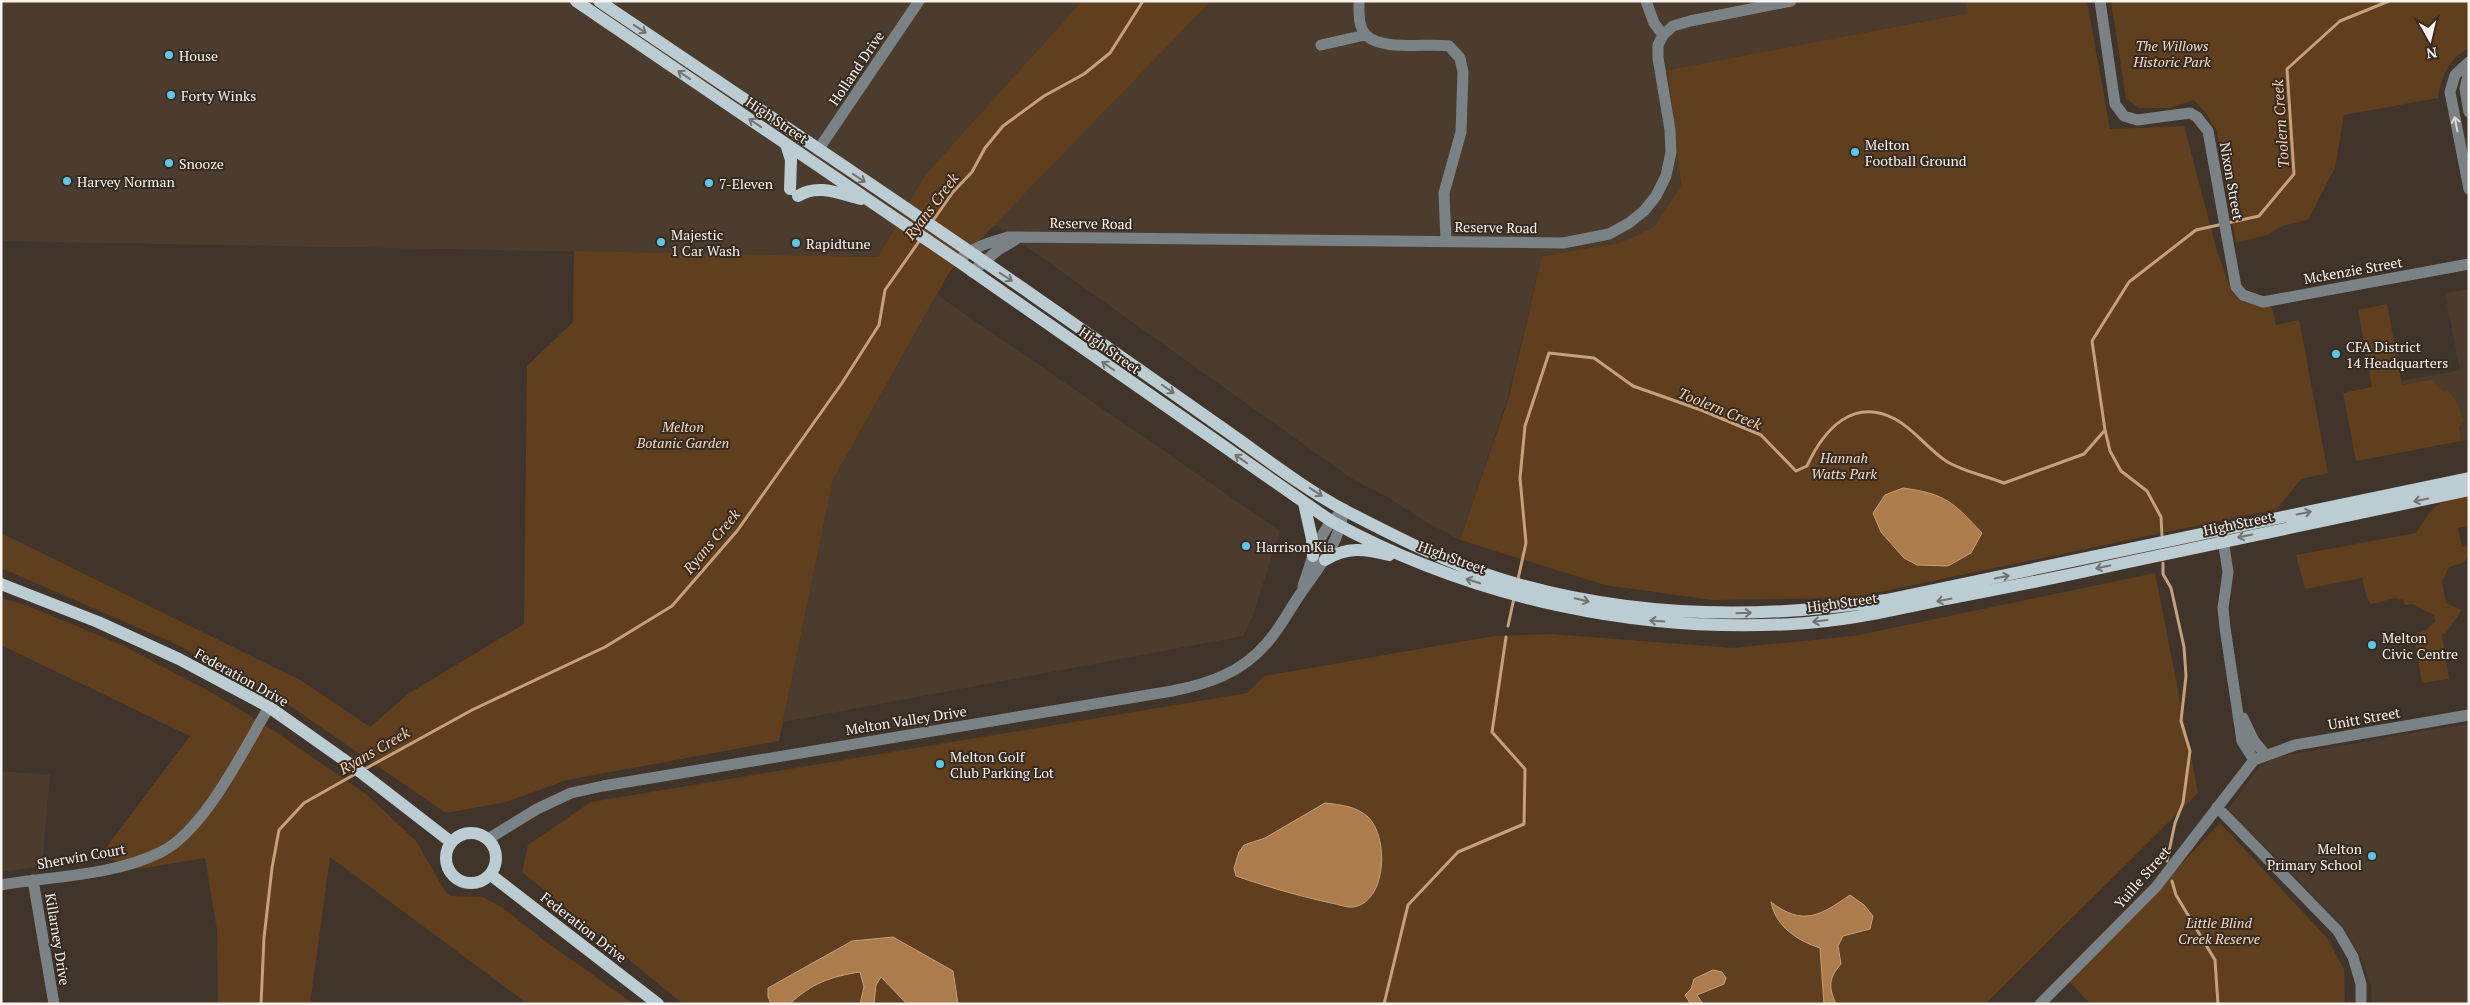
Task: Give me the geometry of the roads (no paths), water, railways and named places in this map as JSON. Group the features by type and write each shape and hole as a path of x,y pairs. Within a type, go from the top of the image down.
{"main road":[{"name":"High Street","path":"576,1 786,144 815,156 932,226 1289,474 1344,510 1401,539 1508,587"},
{"name":"High Street","path":"599,1 815,156 871,202 1336,524 1440,570 1533,594 1593,613 1649,621 1739,625 1808,622 1868,615 2068,575 2222,536 2469,478"},
{"path":"786,144 791,160 794,192 819,189 871,202"},
{"name":"High Street","path":"2222,536 2469,490"},
{"path":"1304,503 1312,539 1313,556"},
{"path":"1325,560 1342,550 1362,549 1440,570"},
{"name":"Federation Drive","path":"1,585 98,622 179,658 270,707 452,842"},
{"path":"469,833 479,834 488,839 494,846 497,856 496,866 491,875 484,881 474,884 464,883 455,878 449,871 446,861 447,851 452,842 459,836 469,833"},
{"name":"Federation Drive","path":"491,875 658,1004"}],"street":[{"name":"Holland Drive","path":"815,156 919,1"},
{"path":"1359,1 1359,22 1365,35 1381,44 1434,44 1449,46 1460,58 1463,72 1461,132 1444,193 1446,241"},
{"path":"1646,1 1654,23 1663,35 1673,26 1690,21 1791,1"},
{"name":"Nixon Street","path":"2100,1 2114,104 2124,116 2137,120 2190,113 2198,117 2208,131 2236,287 2243,294"},
{"path":"1321,45 1365,35"},
{"name":"Reserve Road","path":"958,261 969,251 991,241 1019,238 1563,243 1588,240 1610,234 1644,211 1656,196 1666,176 1671,152 1658,58 1658,45 1663,35"},
{"path":"2469,62 2455,75 2450,92 2469,189"},
{"path":"2469,71 2465,89 2469,112"},
{"path":"972,272 983,261 1019,238"},
{"name":"Mckenzie Street","path":"2243,294 2263,302 2469,264"},
{"name":"Melton Valley Drive","path":"1301,592 1313,556 1344,510"},
{"name":"Melton Valley Drive","path":"488,839 537,809 571,793 602,786 1199,685 1223,677 1248,662 1266,644 1325,560 1336,524"},
{"path":"2222,536 2228,572 2223,608 2240,712 2242,741 2254,760"},
{"name":"Sherwin Court","path":"1,885 105,869 135,862 162,851 185,833 204,813 270,707"},
{"path":"2240,712 2254,741 2265,754"},
{"name":"Unitt Street","path":"2265,754 2295,745 2469,715"},
{"name":"Yuille Street","path":"2040,1004 2156,887 2254,760 2265,754"},
{"path":"2217,807 2338,931 2353,957 2361,984 2362,1004"},
{"name":"Killarney Drive","path":"33,880 54,1004"}],"waterway":[{"name":"Ryans Creek","path":"932,222 953,192 972,172 985,148 1003,126 1044,96 1084,74 1110,53 1143,1"},
{"name":"Toolern Creek","path":"1518,579 1526,543 1520,478 1525,426 1549,353 1594,358 1633,386 1701,410 1761,435 1796,471 1807,466 1814,452 1831,429 1853,414 1866,412 1880,413 1902,423 1952,465 2004,483 2084,454 2105,430 2092,341 2129,282 2196,230 2259,216 2294,174 2287,69 2340,21 2389,1"},
{"name":"Ryans Creek","path":"363,770 472,710 605,647 672,606 737,531 842,383 879,325 885,290 920,240"},
{"path":"2105,430 2110,451 2121,471 2147,491 2161,517 2162,536"},
{"path":"2163,563 2163,574 2171,588 2184,647 2186,676 2181,721 2190,751 2183,803 2175,823 2167,861"},
{"name":"Toolern Creek","path":"1508,626 1514,598"},
{"name":"Toolern Creek","path":"1384,1004 1408,905 1458,852 1524,824 1525,769 1492,732 1506,637"},
{"name":"Ryans Creek","path":"261,1004 264,938 272,868 279,830 304,803 357,773"},
{"path":"2172,881 2176,895 2215,960 2218,1004"}],"place":[{"name":"House","path":"169,55"},
{"name":"Forty Winks","path":"171,95"},
{"name":"Melton Football Ground","path":"1855,152"},
{"name":"Snooze","path":"169,163"},
{"name":"Harvey Norman","path":"67,181"},
{"name":"7-Eleven","path":"709,183"},
{"name":"Majestic 1 Car Wash","path":"661,242"},
{"name":"Rapidtune","path":"796,243"},
{"name":"CFA District 14 Headquarters","path":"2336,354"},
{"name":"Harrison Kia","path":"1246,546"},
{"name":"Melton Civic Centre","path":"2372,645"},
{"name":"Melton Golf Club Parking Lot","path":"940,764"},
{"name":"Melton Primary School","path":"2372,856"}],"park label":[{"name":"The Willows Historic Park","path":"2172,54"},
{"name":"Melton Botanic Garden","path":"683,434"},
{"name":"Hannah Watts Park","path":"1844,466"},
{"name":"Little Blind Creek Reserve","path":"2219,930"}]}
